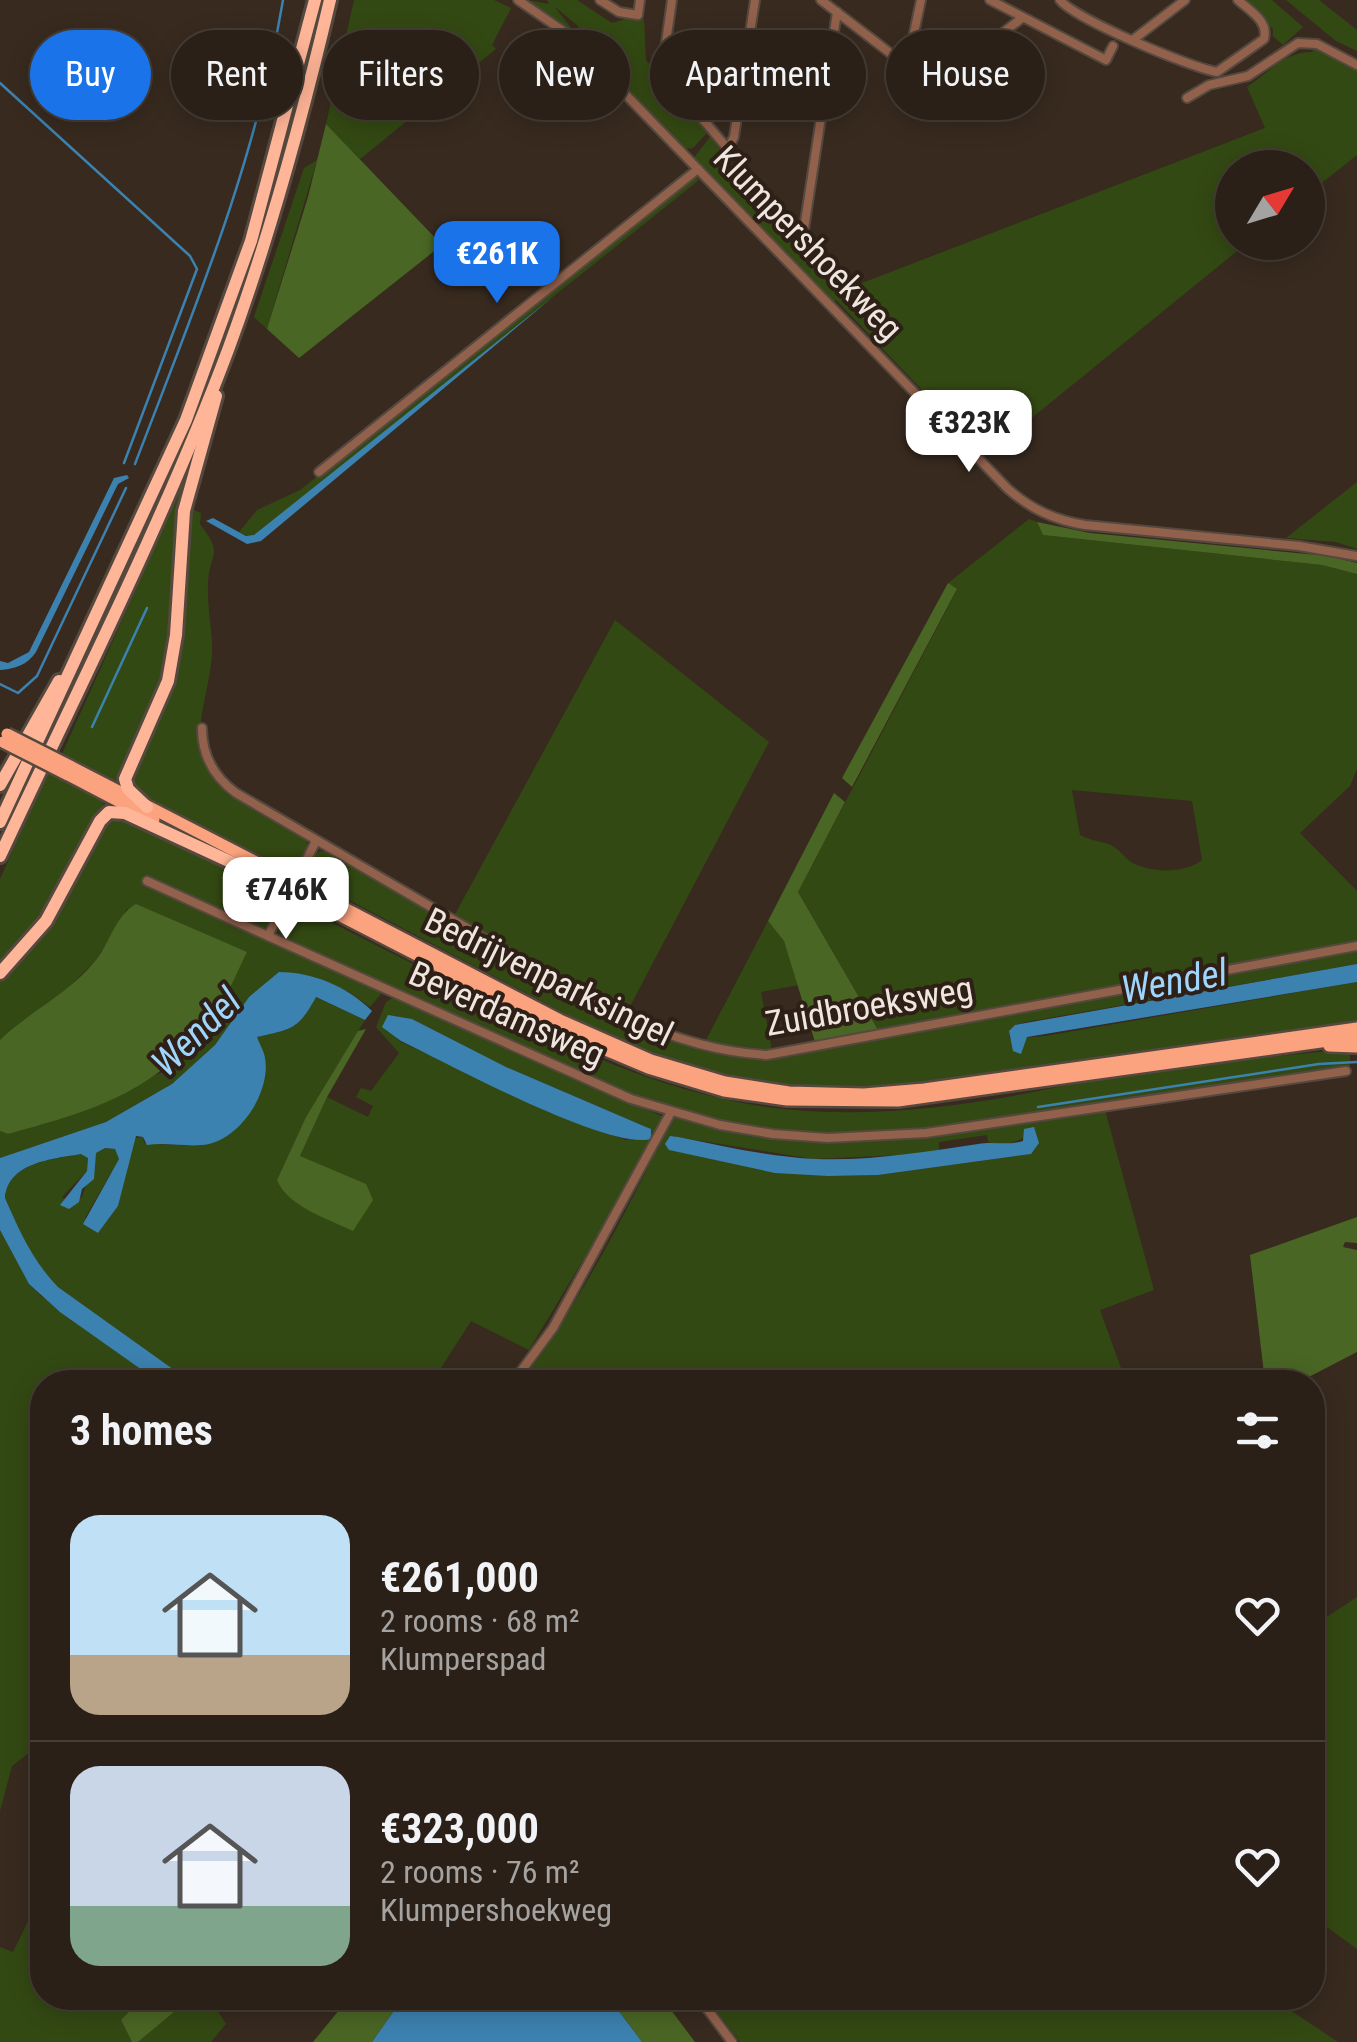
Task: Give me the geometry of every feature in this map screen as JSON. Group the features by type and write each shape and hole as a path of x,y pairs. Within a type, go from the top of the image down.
{"highway":[{"path":"0,822 186,420 228,307 276,157 315,0"},
{"path":"148,807 128,789 125,779 168,681 176,635 184,511 228,350 279,199 330,0"},
{"path":"0,856 171,489 228,350"},
{"path":"0,785 42,707 88,636"},
{"name":"Bedrijvenparksingel","path":"2,737 282,882 610,1044 706,1077 789,1092 864,1094 924,1089 1357,1028"},
{"name":"Bedrijvenparksingel","path":"68,771 148,807 282,882"},
{"path":"0,973 46,920 100,821 109,812 125,813 282,882"},
{"name":"Bedrijvenparksingel","path":"302,891 608,1052 684,1080 755,1096 828,1103 898,1101 1357,1037"},
{"path":"1305,1044 1357,1047"}],"street":[{"name":"Klumpershoekweg","path":"518,0 566,33 1008,489 1031,508 1054,519 1085,525 1313,547 1357,556"},
{"path":"600,0 619,12 638,14 640,0"},
{"path":"672,0 662,71 728,149 734,137 754,0"},
{"path":"821,0 907,66 921,0"},
{"path":"990,0 1006,4 1022,18 1106,60 1113,46"},
{"path":"1060,0 1071,10 1134,40 1217,72 1264,39 1266,31 1238,0"},
{"path":"1134,40 1184,0"},
{"path":"804,230 837,12"},
{"path":"1006,30 1022,18"},
{"path":"1187,98 1209,85 1248,76 1298,43 1317,44 1357,65"},
{"path":"318,472 698,169"},
{"name":"Zuidbroeksweg","path":"202,728 209,762 226,786 316,841 600,1004 660,1032 744,1054 767,1054 1357,946"},
{"path":"268,936 316,841"},
{"name":"Beverdamsweg","path":"147,881 595,1085 671,1112"},
{"path":"522,1370 553,1328 671,1112 774,1134 871,1138 926,1134 1346,1070"},
{"path":"708,2010 732,2042"}],"green space":[{"path":"354,0 494,0 511,8 492,45 496,49 479,63 479,30 347,30"},
{"path":"527,0 549,4 547,0 577,0 612,23 631,17 644,19 646,60 650,65 650,113 630,93 630,30 580,30 554,6 571,30"},
{"path":"1242,0 1272,0 1303,27 1283,45 1273,36 1273,29"},
{"path":"1286,0 1319,0 1357,30 1357,51 1336,41"},
{"path":"1315,48 1357,70 1357,155 1325,180 1325,150 1215,150 1215,260 1226,260 985,456 836,300 832,303 693,159 710,137 836,293 1265,128 1247,87 1285,59"},
{"path":"327,120 408,120 360,159 326,124"},
{"path":"656,120 696,120 707,133 693,148 684,149"},
{"path":"326,124 442,245 299,358 267,329"},
{"path":"317,160 267,329 254,317 304,168"},
{"path":"696,177 699,180 259,532 250,537 239,532 257,510 300,490"},
{"path":"192,465 177,529 168,660 154,704 113,784 62,754"},
{"path":"1357,482 1357,549 1336,542 1286,538"},
{"path":"191,509 201,513 200,524 214,549 208,586 212,655 201,719 202,750 207,765 225,790 306,839 309,850 298,874 140,796 131,782 173,683"},
{"path":"1029,519 1037,522 1043,535 1322,565 1357,574 1357,769 1350,786 1300,833 1357,891 1357,941 878,1030 798,892 957,590 948,583","holes":["1072,790 1192,801 1202,860 1186,868 1157,870 1139,866 1111,845 1080,835"]},
{"path":"1037,522 1090,533 1328,556 1357,563 1357,574 1322,565 1043,535"},
{"path":"948,583 957,589 852,787 842,778"},
{"path":"615,620 769,742 626,1014 453,918"},
{"path":"47,773 104,800 103,806 56,900 0,968 0,879"},
{"path":"834,793 845,802 798,892 878,1030 815,1042 784,941 768,921"},
{"path":"118,817 132,820 284,899 270,926 260,929 169,895 376,988 381,994 370,1007 349,992 315,977 249,997 215,1045 172,1084 106,1122 0,1158 0,1131 8,1134 163,1072 213,1018 247,952 127,909 96,960 69,987 0,1040 0,981 44,934 71,891 97,831"},
{"path":"320,851 328,852 601,1009 744,1056 1357,949 1357,964 1026,1022 1009,1032 1010,1039 1045,1036 1357,982 1357,1023 894,1086 814,1088 754,1081 710,1072 612,1038 303,876 312,857"},
{"path":"289,901 607,1062 693,1092 760,1106 849,1112 916,1109 1148,1072 1319,1052 1350,1051 1350,1069 926,1131 803,1135 745,1127 623,1095 284,939 276,929"},
{"path":"136,904 247,952 221,1004 167,1066 120,1096 8,1134 0,1131 0,1040 86,972 123,915"},
{"path":"768,921 784,941 799,985 761,992 772,1050 705,1042"},
{"path":"315,997 365,1020 306,1117 277,1180 300,1156 327,1097 368,1117 373,1106 356,1097 361,1088 371,1091 399,1053 376,1027 386,1002 394,997 664,1117 659,1134 529,1350 471,1321 440,1370 174,1370 58,1287 30,1256 5,1198 15,1176 34,1164 81,1154 88,1157 87,1171 62,1197 72,1204 82,1197 96,1153 105,1148 115,1149 119,1159 85,1218 98,1233 118,1206 134,1138 143,1137 144,1143 199,1145 233,1130 251,1110 264,1075 256,1037 293,1027","holes":["392,1016 412,1019 506,1067 646,1127 652,1133 626,1140 586,1126 401,1042 390,1031"]},
{"path":"366,1029 327,1097 300,1156 366,1184 373,1200 353,1231 300,1205 277,1180 306,1117 358,1031"},
{"path":"1105,1110 1154,1290 1100,1310 1122,1370 529,1370 603,1254 672,1116 741,1132 872,1141","holes":["987,1135 988,1142 1003,1146 1026,1137 1031,1154 878,1175 828,1176 670,1136 814,1159 923,1154 939,1150 939,1142"]},
{"path":"1357,1217 1357,1243 1345,1242 1343,1247 1357,1250 1357,1352 1322,1370 1264,1370 1250,1255"},
{"path":"0,1230 29,1284 41,1296 143,1370 30,1370 30,1752 12,1766 0,1811"},
{"path":"1357,1597 1357,1949 1325,1926 1325,1618"},
{"path":"30,1917 30,2010 131,2010 121,2020 132,2042 0,2042 0,1947 13,1952"},
{"path":"131,2010 174,2012 138,2042 132,2042 121,2020"},
{"path":"217,2010 226,2024 211,2042 138,2042 174,2012"},
{"path":"339,2010 395,2010 372,2042 313,2042"},
{"path":"618,2010 671,2010 695,2042 642,2042"},
{"path":"715,2010 1290,2010 1338,2042 740,2042"}],"water":[{"path":"553,297 261,541 247,544 206,521 213,518 246,536 254,535"},
{"path":"114,478 129,478 118,484 36,652 20,666 0,670 0,661 8,663 29,652"},
{"path":"1357,964 1357,982 1027,1037 1021,1054 1013,1051 1009,1031 1015,1025"},
{"path":"279,972 329,983 372,1011 365,1020 316,997 293,1026 257,1037 266,1071 259,1098 243,1122 221,1139 202,1145 147,1145 143,1137 136,1136 118,1206 98,1233 83,1224 119,1159 115,1149 105,1148 96,1153 94,1179 82,1189 79,1202 69,1209 60,1205 87,1171 88,1158 81,1154 34,1164 8,1186 5,1198 22,1234 58,1287 174,1370 142,1370 60,1312 29,1284 0,1230 0,1158 106,1122 172,1084 215,1045 249,997"},
{"path":"388,1015 412,1019 506,1067 651,1129 651,1139 601,1132 489,1085 401,1041 382,1027"},
{"path":"1034,1127 1039,1143 1031,1154 878,1175 775,1173 669,1150 665,1144 670,1136 781,1156 857,1159 1023,1141 1024,1129"},
{"path":"395,2010 618,2010 642,2042 372,2042"}],"waterway":[{"path":"135,464 240,178 283,0"},
{"path":"0,83 190,256 197,269 124,463"},
{"path":"0,684 18,693 37,676 126,488"},
{"path":"92,727 147,608"},
{"path":"1038,1107 1319,1064 1357,1062"}],"water label":[{"name":"Wendel","path":"1174,981"},
{"name":"Wendel","path":"196,1032"}]}
